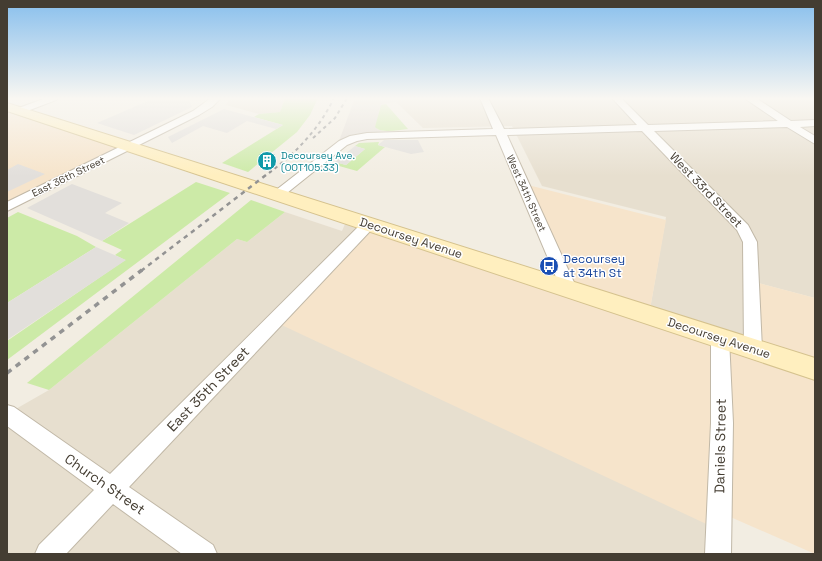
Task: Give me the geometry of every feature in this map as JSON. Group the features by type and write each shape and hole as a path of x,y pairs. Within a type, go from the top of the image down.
{"main road":[{"name":"Decoursey Avenue","path":"61,124 815,369"}],"street":[{"name":"East 36th Street","path":"7,207 173,124"},
{"name":"West 34th Street","path":"496,124 569,289"},
{"name":"West 33rd Street","path":"642,124 743,228 750,242 753,349"},
{"path":"276,194 343,143 354,138 367,136 784,124"},
{"path":"790,124 815,141"},
{"name":"East 35th Street","path":"48,554 369,224"},
{"name":"Daniels Street","path":"718,554 722,423 720,338"},
{"name":"Church Street","path":"7,414 204,554"}],"shaded area":[{"path":"7,124 61,124 130,146 7,203"},
{"path":"101,124 156,124 134,135"},
{"path":"194,124 242,124 227,133 203,126 172,143 168,137"},
{"path":"259,124 283,125 276,129"},
{"path":"345,124 378,124 377,129 384,131 350,136 339,141"},
{"path":"419,124 815,124 815,298 751,281 753,349 649,315 666,217 542,186 512,126 423,128"},
{"path":"384,140 418,140 424,152 411,154 378,145"},
{"path":"355,146 365,149 346,165 335,162"},
{"path":"18,164 45,174 7,192 7,170"},
{"path":"72,184 122,203 105,213 129,223 102,241 27,208"},
{"path":"524,184 666,220 649,315 753,349 751,281 815,298 815,554 719,512 717,529 273,321 369,224 569,288"},
{"path":"285,212 342,231 348,217 717,529 718,554 7,554 7,414 49,390 237,239 247,242"},
{"path":"96,247 126,260 7,340 7,303"}],"green space":[{"path":"280,124 303,124 297,132 248,172 222,163 283,125"},
{"path":"376,124 404,124 408,129 386,131 375,127"},
{"path":"379,142 378,145 385,147 357,171 332,164 335,162 346,165 365,149 355,146 359,143"},
{"path":"196,182 230,193 7,360 7,341 125,260 115,255 122,250 102,241"},
{"path":"251,200 285,212 247,242 237,239 49,390 27,383"},
{"path":"18,212 77,236 96,247 7,303 7,218"}],"railway":[{"path":"269,173 297,149 318,124"},
{"path":"313,138 328,124"},
{"path":"141,271 270,172"},
{"path":"7,373 142,270"}],"place":[{"name":"Decoursey Ave. (OOT105.33)","path":"267,161"},
{"name":"Decoursey at 34th St","path":"549,266"}]}
